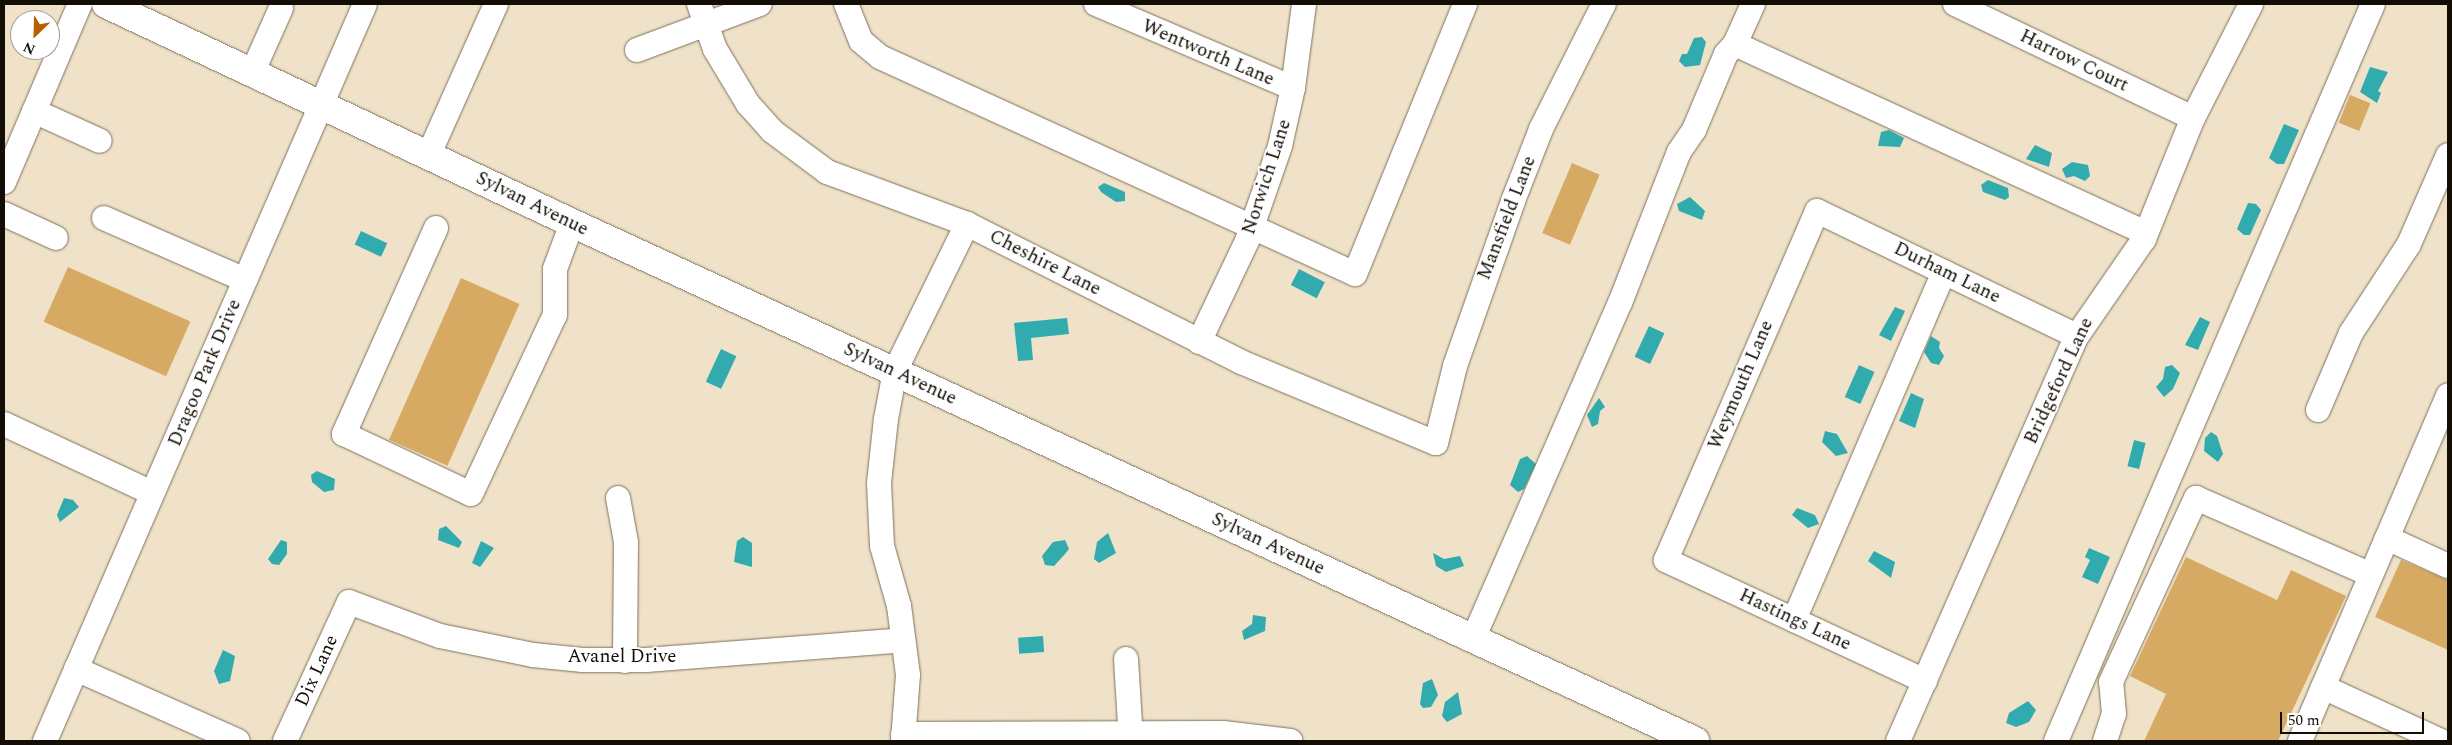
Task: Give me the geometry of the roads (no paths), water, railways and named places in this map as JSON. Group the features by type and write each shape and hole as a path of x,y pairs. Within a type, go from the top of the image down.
{"main road":[{"name":"Sylvan Avenue","path":"106,4 322,103 572,223 1695,741"}],"street":[{"path":"4,182 80,4"},
{"name":"Dragoo Park Drive","path":"45,741 365,4"},
{"path":"429,154 496,4"},
{"path":"637,50 702,14 760,4"},
{"path":"846,4 862,42 880,56 1251,229 1355,274 1465,4"},
{"name":"Wentworth Lane","path":"1096,4 1126,11 1293,88"},
{"name":"Norwich Lane","path":"1199,342 1251,229 1280,146 1293,88 1304,4"},
{"name":"Mansfield Lane","path":"1436,443 1480,287 1541,129 1604,4"},
{"path":"1473,639 1620,303 1679,152 1694,130 1726,54 1735,44 1753,4"},
{"name":"Harrow Court","path":"1955,4 2193,118"},
{"path":"2056,741 2373,4"},
{"name":"Bridgeford Lane","path":"1898,741 2077,336 2146,233 2193,118 2248,5"},
{"path":"253,71 281,8"},
{"name":"Cheshire Lane","path":"702,14 730,77 748,104 797,152 827,172 967,224 1199,342 1334,404 1436,443"},
{"path":"1735,44 2146,233"},
{"path":"34,111 100,141"},
{"path":"2318,410 2351,333 2409,244 2448,155"},
{"name":"Durham Lane","path":"1817,211 2077,336"},
{"name":"Weymouth Lane","path":"1666,560 1817,211"},
{"path":"4,214 56,238"},
{"path":"104,218 245,280"},
{"path":"436,228 344,434 471,494 555,315 555,269 572,223"},
{"path":"967,224 895,371 879,482 882,546 899,606 908,675 903,738 1131,739 1223,733 1291,741"},
{"path":"1794,620 1944,272"},
{"path":"2300,741 2448,395"},
{"path":"4,424 152,493"},
{"path":"618,498 626,542 625,661"},
{"path":"2105,741 2114,714 2111,682 2196,498 2371,575"},
{"path":"2387,538 2448,566"},
{"name":"Hastings Lane","path":"1666,560 1925,681"},
{"name":"Avanel Drive","path":"349,602 432,633 488,647 542,656 625,661 903,640"},
{"name":"Dix Lane","path":"285,741 349,602"},
{"path":"1126,659 1131,739"},
{"path":"76,669 238,741"},
{"path":"2323,687 2441,741"}],"water":[{"path":"1702,37 1706,42 1700,65 1685,67 1679,61 1682,54 1687,54 1694,38"},
{"path":"2370,67 2388,72 2378,91 2381,93 2377,103 2360,92"},
{"path":"2284,124 2299,130 2284,164 2277,164 2269,158"},
{"path":"1889,130 1904,138 1900,147 1878,146 1881,132"},
{"path":"2035,145 2052,153 2049,167 2026,159"},
{"path":"2072,162 2088,165 2090,176 2085,181 2074,176 2066,178 2062,169"},
{"path":"1988,180 2008,188 2009,197 2005,200 1983,192 1981,185"},
{"path":"1104,183 1125,192 1125,201 1116,202 1101,192 1098,187"},
{"path":"1690,197 1705,211 1702,220 1679,211 1677,204"},
{"path":"2248,203 2256,204 2261,210 2250,235 2244,235 2237,229"},
{"path":"361,231 387,243 381,257 355,245"},
{"path":"1299,269 1325,282 1317,298 1291,285"},
{"path":"1895,307 1905,311 1891,341 1879,335"},
{"path":"2200,317 2210,322 2198,350 2185,345"},
{"path":"1067,318 1069,334 1031,338 1033,360 1018,361 1014,323"},
{"path":"1649,326 1664,333 1650,364 1635,357"},
{"path":"1931,336 1940,342 1939,348 1944,356 1939,365 1931,363 1924,352"},
{"path":"721,349 736,356 721,389 706,382"},
{"path":"1859,365 1875,372 1860,404 1845,397"},
{"path":"2172,365 2180,373 2173,389 2164,397 2156,387 2163,379 2165,367"},
{"path":"1911,393 1924,399 1915,428 1899,421"},
{"path":"1599,398 1605,407 1600,411 1598,424 1592,427 1587,415"},
{"path":"1825,431 1837,434 1848,453 1836,456 1822,442"},
{"path":"2211,432 2217,436 2223,454 2218,462 2204,451 2205,438"},
{"path":"2134,440 2146,443 2139,469 2127,466"},
{"path":"1527,456 1536,464 1524,489 1518,492 1510,485 1520,459"},
{"path":"317,471 335,479 334,490 324,492 312,482 311,475"},
{"path":"64,498 73,500 79,507 60,522 57,515"},
{"path":"1797,508 1815,515 1819,524 1808,528 1792,515"},
{"path":"446,526 462,542 459,548 438,540 439,529"},
{"path":"1108,533 1116,553 1099,563 1094,559 1097,542"},
{"path":"743,537 752,543 752,567 734,562 737,541"},
{"path":"281,540 287,542 287,554 279,565 272,564 268,559"},
{"path":"1065,540 1069,549 1054,566 1045,565 1042,556 1053,542"},
{"path":"481,541 494,548 480,567 472,563"},
{"path":"2089,548 2110,557 2098,584 2082,577 2090,560 2085,557"},
{"path":"1874,551 1895,562 1891,578 1868,561"},
{"path":"1433,553 1444,559 1460,556 1464,566 1446,572 1436,566"},
{"path":"1253,615 1266,617 1265,631 1244,640 1242,631 1252,624"},
{"path":"1043,636 1044,652 1019,654 1018,638"},
{"path":"223,650 235,656 230,681 219,684 214,671"},
{"path":"1432,679 1438,695 1431,707 1423,708 1420,704 1423,683"},
{"path":"1458,692 1462,714 1447,722 1442,716 1445,702"},
{"path":"2028,701 2036,710 2029,722 2016,727 2006,723 2009,713"}]}
